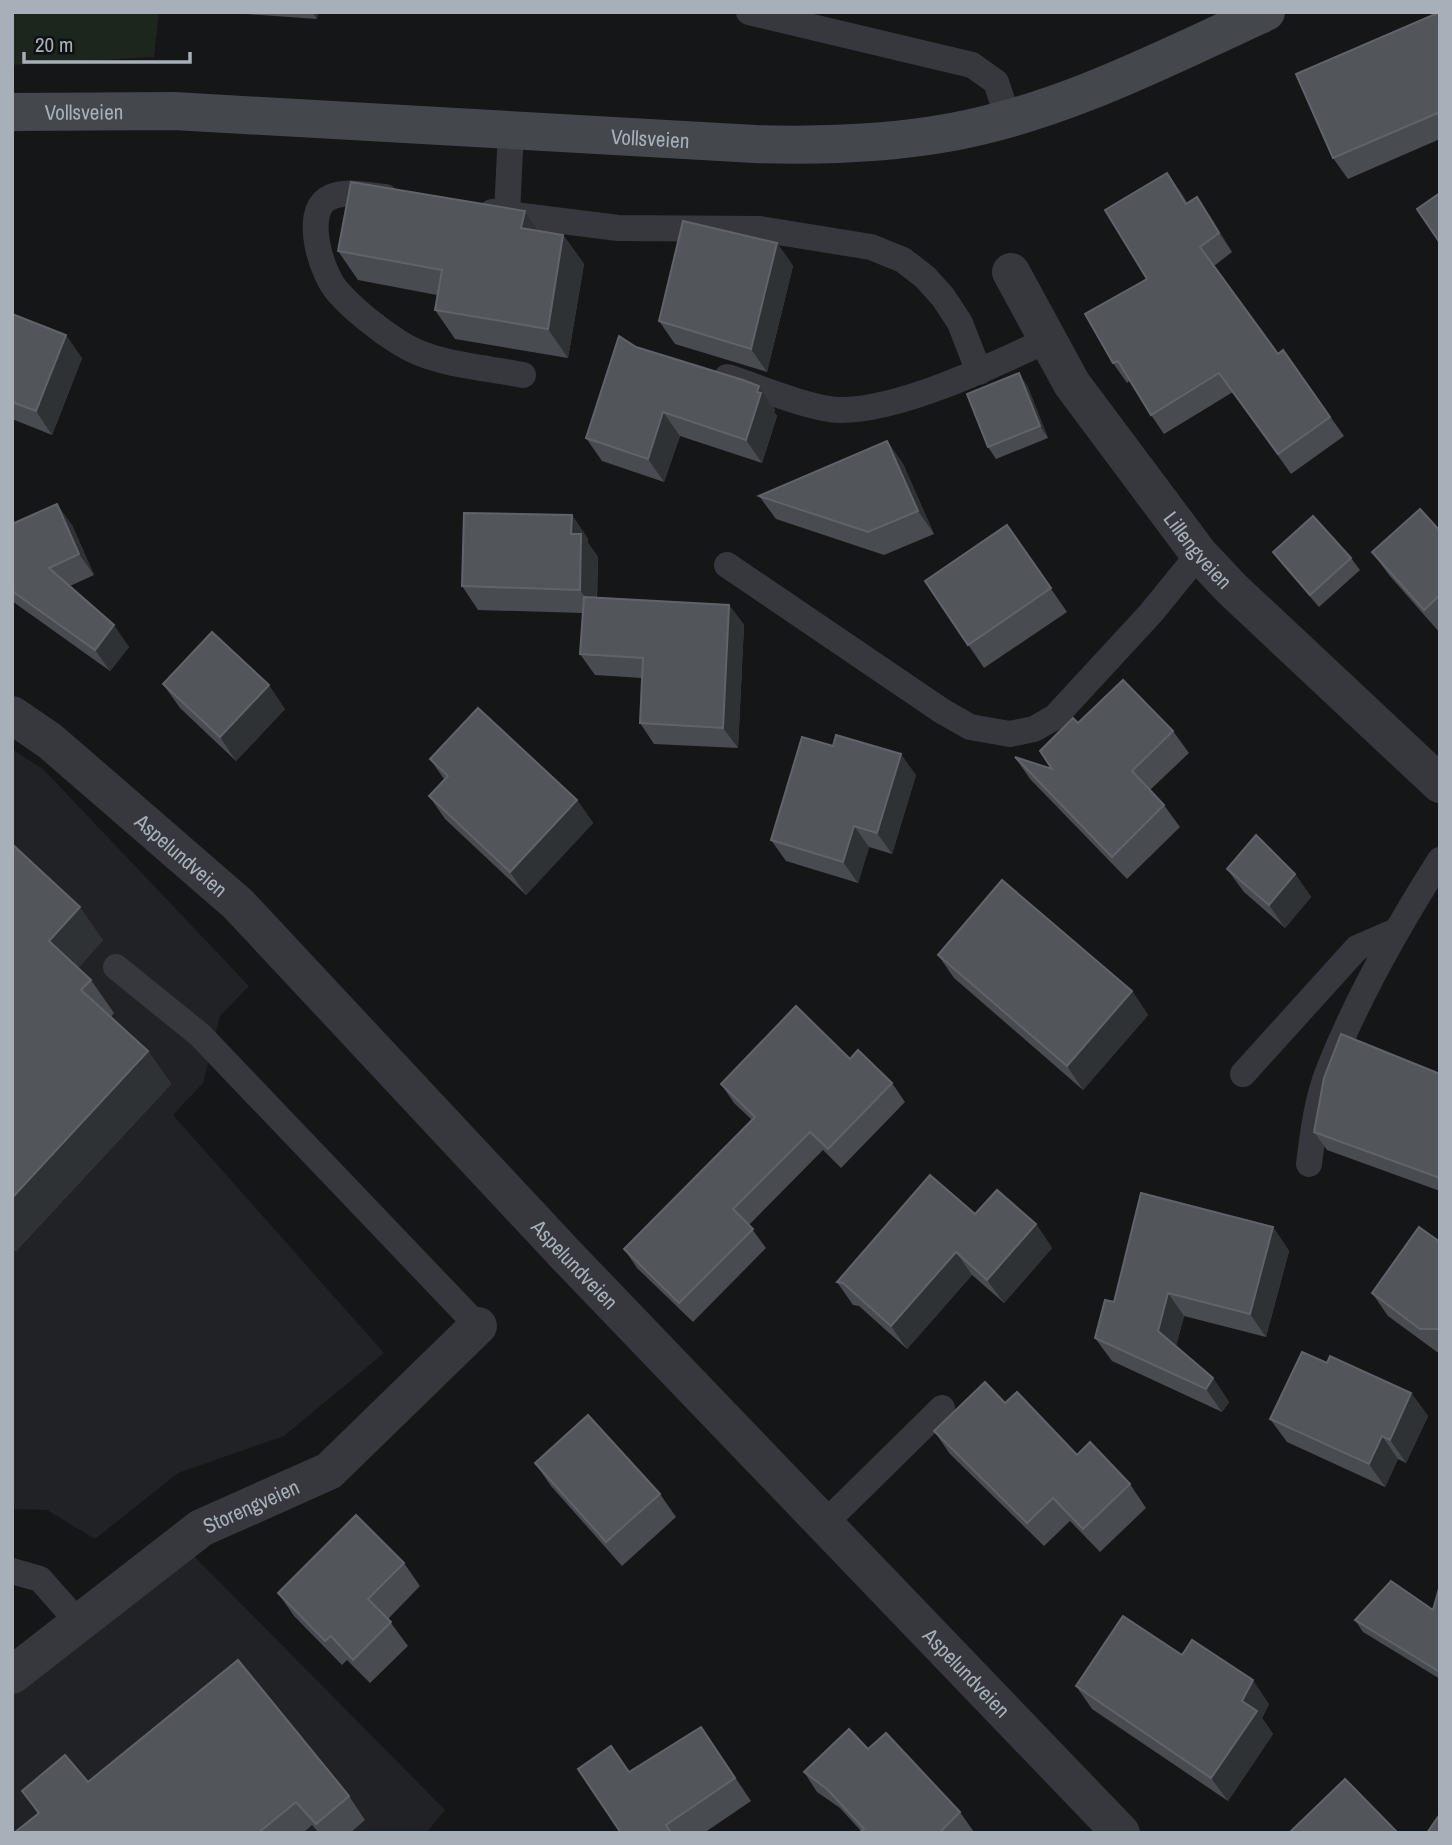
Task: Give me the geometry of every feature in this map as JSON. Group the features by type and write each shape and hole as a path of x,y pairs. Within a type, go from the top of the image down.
{"main road":[{"name":"Vollsveien","path":"12,112 174,111 819,146 952,132 1007,118 1130,74 1266,12"}],"street":[{"name":"Lillengveien","path":"1011,272 1047,340 1101,426 1199,554 1232,589 1440,784"},
{"name":"Aspelundveien","path":"12,715 50,741 238,904 566,1255 1121,1833"},
{"name":"Storengveien","path":"12,1675 201,1528 329,1471 478,1326"}],"lane":[{"path":"749,12 971,65 996,82 1007,118"},
{"path":"507,214 512,130"},
{"path":"404,200 353,194 326,199 316,215 317,243 324,270 337,291 400,343 427,356 523,375"},
{"path":"468,208 618,228 760,229 871,247 903,260 943,297 960,323 979,373"},
{"path":"706,371 839,411 883,404 979,373 1047,340"},
{"path":"727,565 942,711 970,727 1010,734 1034,729 1055,717 1151,613 1199,554"},
{"path":"1309,1164 1316,1117 1328,1071 1394,932 1440,860"},
{"path":"1243,1074 1357,947 1394,932"},
{"path":"116,967 200,1035 478,1326"},
{"path":"824,1524 942,1408"},
{"path":"12,1571 40,1579 79,1623"}],"shaded area":[{"path":"12,12 159,12 154,57 12,65"},
{"path":"12,749 43,769 249,986 220,1016 203,1083 173,1115 384,1353 284,1436 178,1473 95,1539 47,1510 12,1509"},
{"path":"190,1552 445,1810 426,1833 12,1833 12,1695"}],"building":[{"path":"1440,12 1440,112 1333,158 1296,74"},
{"path":"1167,173 1186,204 1197,197 1219,233 1200,247 1278,354 1283,350 1330,417 1278,454 1219,373 1151,415 1118,361 1113,363 1085,314 1147,279 1105,210"},
{"path":"351,182 525,211 521,228 563,235 548,329 435,310 442,270 338,251"},
{"path":"1440,193 1440,243 1417,209"},
{"path":"683,221 777,243 751,349 659,321"},
{"path":"12,314 66,335 36,411 12,402"},
{"path":"619,336 636,347 759,386 757,392 761,393 746,440 663,412 648,459 586,438"},
{"path":"1019,373 1040,426 988,447 967,394"},
{"path":"887,441 918,511 868,532 759,496"},
{"path":"57,504 79,554 49,568 114,625 95,650 12,591 12,524"},
{"path":"1420,509 1440,531 1440,595 1424,610 1372,552"},
{"path":"464,513 572,515 571,534 581,534 580,590 462,586"},
{"path":"1313,516 1351,558 1310,595 1273,552"},
{"path":"1007,525 1051,588 968,645 925,581"},
{"path":"584,597 729,605 723,728 640,723 643,658 580,654"},
{"path":"212,632 269,685 220,737 163,684"},
{"path":"1123,680 1173,731 1132,771 1164,805 1112,857 1015,757 1052,769 1040,751 1073,718 1078,723"},
{"path":"478,708 577,800 510,872 429,796 448,776 430,759"},
{"path":"836,735 901,754 877,833 854,826 843,862 771,840 802,737 833,746"},
{"path":"1256,835 1295,874 1269,905 1227,869"},
{"path":"12,844 80,907 49,941 91,980 81,990 148,1051 12,1198"},
{"path":"1002,880 1132,991 1067,1066 938,955"},
{"path":"796,1006 850,1059 858,1050 892,1083 828,1149 810,1132 733,1209 753,1229 679,1303 624,1249 755,1117 721,1084"},
{"path":"1341,1034 1440,1074 1440,1178 1314,1132 1324,1078"},
{"path":"930,1175 975,1214 997,1190 1036,1224 987,1280 956,1252 891,1326 843,1283 837,1282"},
{"path":"1141,1193 1273,1227 1250,1314 1168,1293 1158,1331 1213,1378 1206,1389 1095,1338 1105,1300 1114,1302"},
{"path":"1419,1227 1440,1242 1440,1329 1420,1329 1372,1293"},
{"path":"1302,1352 1327,1363 1330,1356 1411,1393 1390,1440 1382,1436 1369,1464 1270,1419"},
{"path":"985,1382 1005,1403 1017,1392 1077,1455 1090,1442 1130,1484 1083,1529 1053,1498 1027,1523 934,1431"},
{"path":"588,1415 660,1494 606,1542 535,1463"},
{"path":"356,1515 404,1563 368,1599 391,1622 353,1660 331,1636 325,1641 278,1593"},
{"path":"1391,1581 1433,1610 1440,1585 1440,1672 1355,1620"},
{"path":"1123,1616 1182,1655 1192,1640 1253,1680 1242,1701 1257,1711 1211,1778 1076,1686"},
{"path":"238,1660 349,1796 316,1824 296,1802 258,1833 14,1833 39,1813 22,1791 65,1755 88,1782"},
{"path":"701,1727 735,1778 666,1825 671,1833 621,1833 578,1769 611,1746 629,1772"},
{"path":"849,1729 868,1749 886,1733 960,1812 939,1833 859,1833 864,1829 827,1789 804,1772"},
{"path":"1345,1779 1398,1833 1289,1833"},
{"path":"1440,1814 1440,1833 1427,1833"}]}
